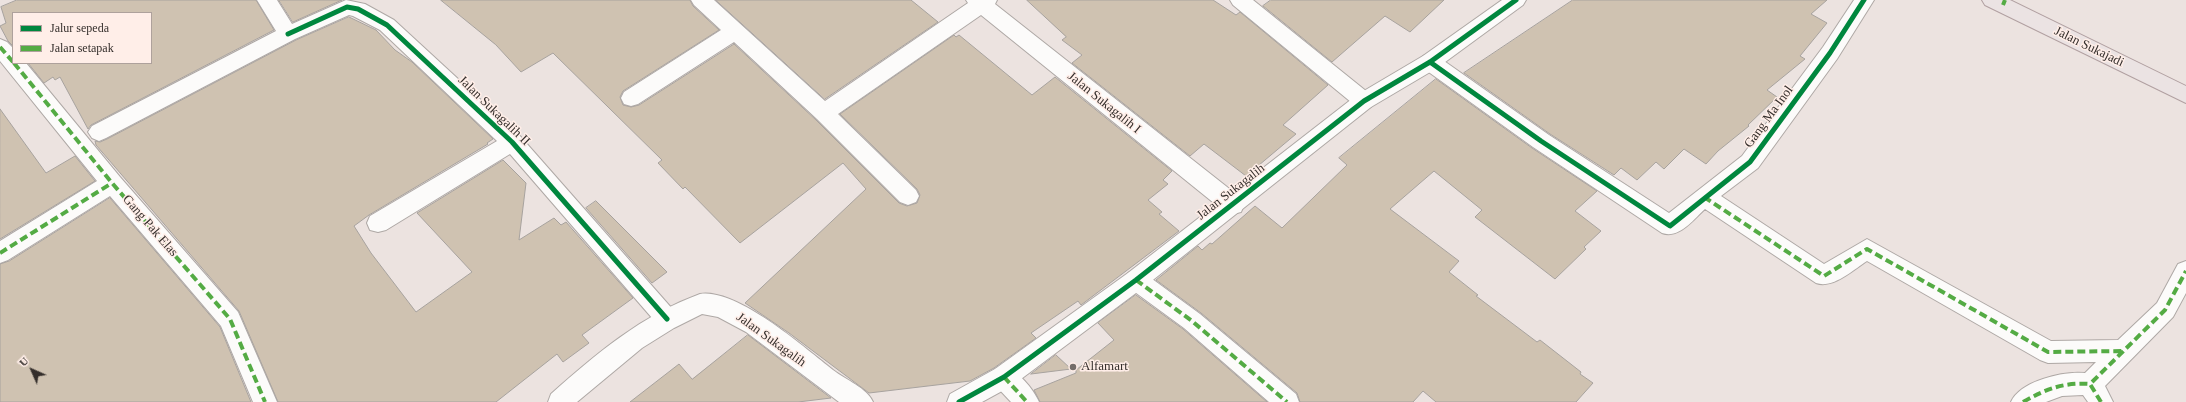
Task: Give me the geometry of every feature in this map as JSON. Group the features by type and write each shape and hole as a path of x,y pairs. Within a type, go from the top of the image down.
{"main road":[{"name":"Jalan Sukajadi","path":"2000,2 2186,95"}],"street":[{"path":"267,0 288,34"},
{"path":"701,0 824,113 908,196"},
{"path":"1240,0 1364,101"},
{"name":"Jalan Sukagalih","path":"959,402 1004,377 1136,280 1364,101 1430,62 1516,0"},
{"name":"Gang Ma Inol","path":"1430,62 1541,141 1670,226 1704,197 1750,162 1830,52 1864,0"},
{"path":"824,113 982,1"},
{"name":"Jalan Sukagalih I","path":"982,1 1233,205"},
{"name":"Jalan Sukagalih II","path":"99,132 334,11 347,7 358,9 387,25 512,142 667,319"},
{"path":"631,98 735,31"},
{"name":"Gang Pak Elas","path":"0,46 12,62"},
{"name":"Gang Pak Elas","path":"14,64 112,183 230,319 265,402"},
{"path":"378,223 512,142"},
{"path":"0,253 112,183"},
{"path":"1704,197 1824,276 1867,249 2048,352 2124,351"},
{"path":"2023,402 2048,388 2069,382 2096,393 2124,351 2165,310 2186,272"},
{"path":"1136,280 1192,320 1287,402"},
{"name":"Jalan Sukagalih","path":"560,402 608,360 633,341 667,319 703,304 734,312 769,334 810,368 861,402"},
{"path":"1004,377 1027,402"}],"building":[{"path":"17,0 256,0 274,30 91,125 88,129 60,77 55,80 53,77 44,83 29,64 152,64 152,12 12,12 12,45 8,41 0,26 6,23 1,7"},
{"path":"279,0 342,0 293,22"},
{"path":"441,0 690,0 693,6 719,30 623,91 620,97 623,105 631,107 639,105 734,44 816,120 899,203 907,206 917,203 920,195 917,189 840,114 954,35 956,37 959,35 1032,95 1055,77 1172,171 1163,180 1168,184 1148,200 1162,212 1159,214 1179,231 1081,305 1078,301 1031,333 1036,338 994,368 970,381 869,393 789,333 745,303 866,189 843,163 740,243 685,187 683,189 658,163 662,160 553,53 521,72 496,45"},
{"path":"716,0 911,0 938,22 825,99"},
{"path":"1027,0 1213,0 1236,15 1240,12 1328,85 1283,125 1296,134 1246,176 1204,144 1190,156 1072,63 1082,55 1062,40 1066,37"},
{"path":"1271,0 1444,0 1410,32 1385,16 1332,62 1263,6"},
{"path":"1573,0 1827,0 1811,14 1827,23 1800,56 1805,59 1767,90 1777,97 1748,125 1749,126 1718,151 1706,164 1684,149 1664,169 1656,162 1637,180 1621,168 1614,175 1550,134 1464,73"},
{"path":"349,17 376,30 395,50 412,62 493,139 487,143 488,144 369,215 354,226 371,253 416,312 472,272 417,213 503,160 526,183 519,240 554,218 561,225 566,222 633,298 582,335 589,343 563,362 557,354 496,402 278,402 239,311 96,145 95,141 100,142 107,139 296,40"},
{"path":"1436,79 1532,148 1597,191 1575,211 1601,231 1584,247 1586,249 1555,279 1475,217 1482,210 1434,171 1390,209 1459,261 1449,272 1478,295 1476,296 1537,342 1540,340 1581,372 1580,374 1593,383 1576,402 1436,402 1423,391 1413,402 1300,402 1297,393 1201,313 1156,280 1198,246 1202,250 1210,243 1212,244 1255,206 1282,228 1347,165 1339,158"},
{"path":"0,109 46,173 75,156 95,181 0,239"},
{"path":"110,198 220,327 251,402 0,402 0,264 9,261"},
{"path":"596,201 667,272 652,283 586,208"},
{"path":"1136,295 1183,329 1267,402 1040,402 1034,390 1076,373 1076,370 1114,340 1098,323"},
{"path":"748,335 831,398 798,402 630,402 679,364 692,379"},
{"path":"1056,355 1071,369 1031,374"}],"marked path":[{"path":"2003,5 2005,0"},
{"path":"0,47 12,61"},
{"path":"15,64 112,183 230,319 265,402"},
{"path":"0,253 112,183"},
{"path":"1704,197 1824,276 1867,249 2048,352 2124,351"},
{"path":"2101,402 2090,384 2165,310 2186,271"},
{"path":"1136,280 1192,321 1287,402"},
{"path":"1004,377 1027,402"},
{"path":"2023,402 2040,392 2062,384 2090,384"}],"cycle path":[{"path":"959,402 1004,377 1136,280 1364,101 1430,62 1516,0"},
{"path":"1430,62 1541,141 1670,226 1704,197 1750,162 1830,53 1864,0"},
{"path":"288,34 347,7 358,9 387,25 512,142 667,319"}],"place":[{"name":"Alfamart","path":"1073,367"}]}
